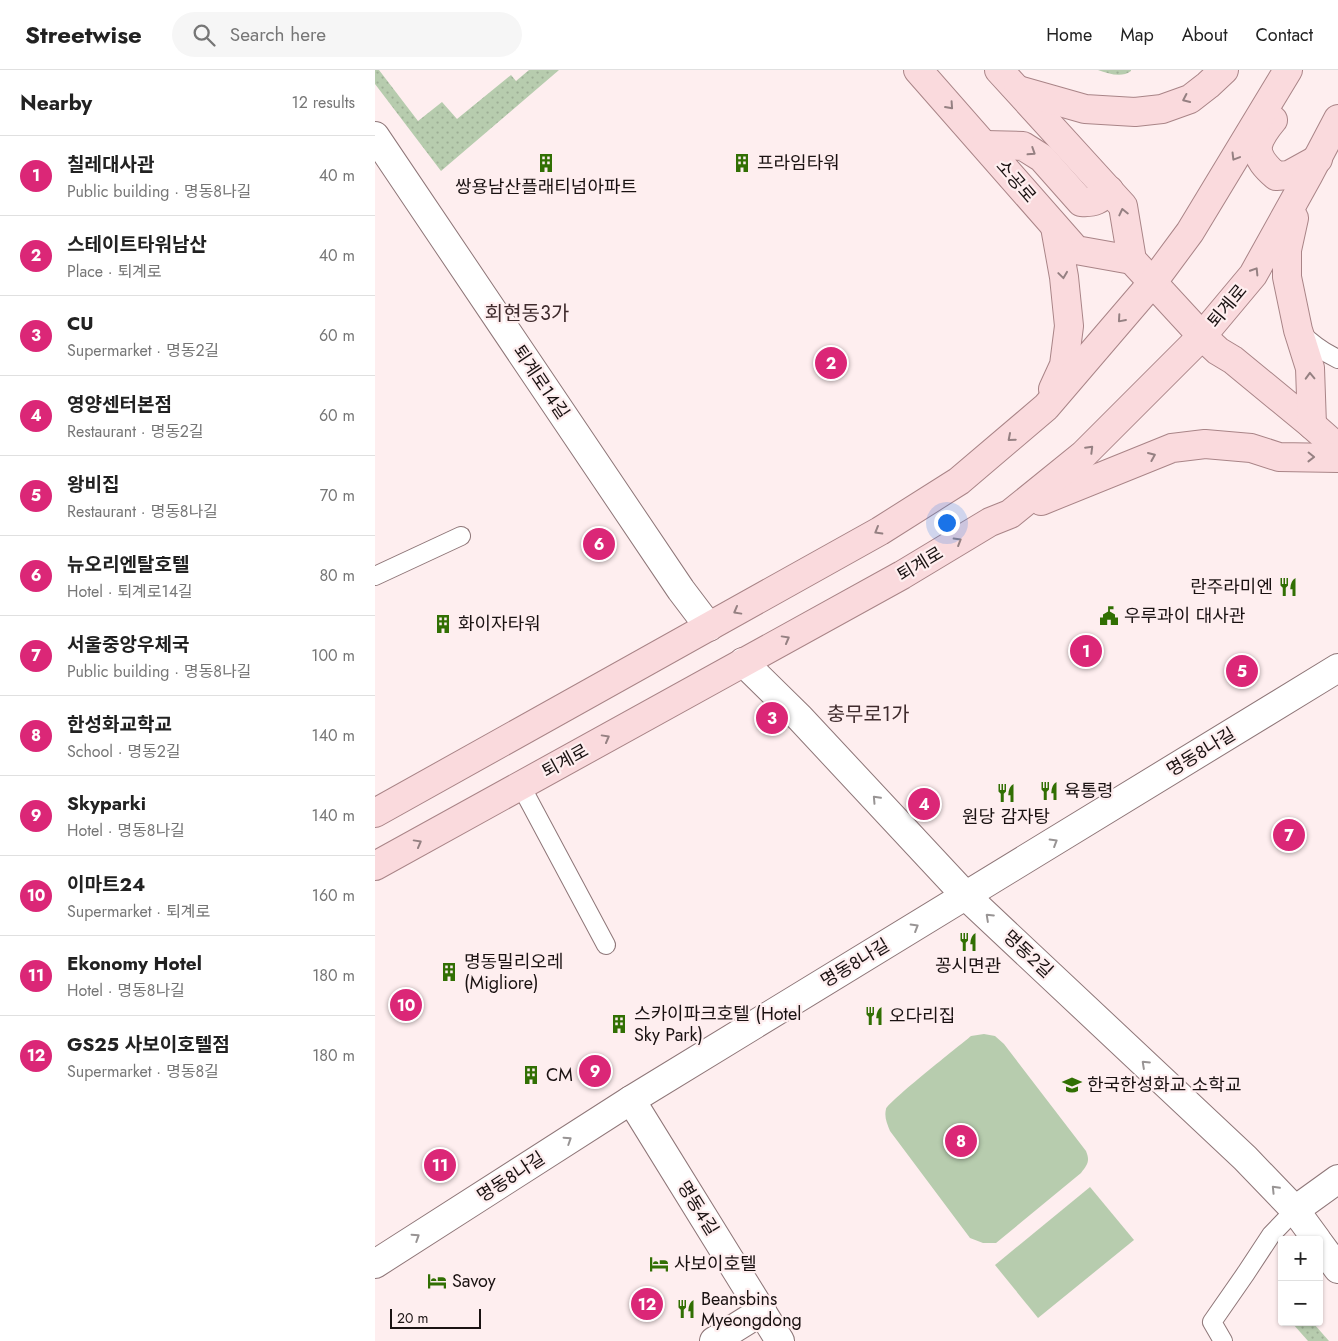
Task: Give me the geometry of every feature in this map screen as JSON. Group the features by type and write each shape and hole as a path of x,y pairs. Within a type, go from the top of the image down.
{"main road":[{"name":"소공로","path":"918,70 1076,250 1132,260"},
{"path":"999,70 1123,206 1132,260 1202,336 1338,448"},
{"path":"1018,90 1085,109 1135,112 1162,110 1190,98 1224,70"},
{"path":"375,814 880,531 959,482 1046,407 1153,282 1190,232 1288,70"},
{"path":"1305,70 1258,145 1265,167 1276,176 1289,175 1313,168"},
{"name":"퇴계로","path":"375,866 902,575 991,522 1010,514 1083,455 1202,336 1253,275 1338,119"},
{"path":"985,145 1023,146 1042,158 1081,202 1092,203 1109,190"},
{"path":"1312,425 1310,368 1298,330 1287,277 1287,250 1295,214 1313,168"},
{"path":"1046,407 1064,364 1069,326 1064,277 1055,227"},
{"path":"1010,514 1172,448 1205,444 1251,448 1279,457 1338,458"}],"street":[{"name":"퇴계로14길","path":"375,136 681,590 709,626"},
{"name":"명동2길","path":"743,662 800,718 966,896 1245,1158 1295,1210 1314,1236"},
{"name":"명동8나길","path":"375,1264 631,1100 1338,668"},
{"name":"명동4길","path":"631,1100 781,1341"},
{"path":"1295,1210 1338,1179"},
{"path":"1323,1248 1338,1268"},
{"path":"714,1341 762,1311"}],"lane":[{"path":"1298,330 1313,345 1326,354 1338,359"},
{"path":"375,576 461,536"},
{"path":"521,786 606,945"},
{"path":"1223,1341 1211,1322 1247,1273 1271,1235 1295,1210"}],"green space":[{"path":"375,70 379,70 418,121 442,102 457,119 511,75 516,81 529,70 559,70 441,171 375,84"},
{"path":"1098,70 1131,70 1131,71 1120,75"},
{"path":"984,1034 995,1036 1004,1044 1086,1151 1088,1157 1087,1165 1081,1173 996,1243 983,1243 970,1238 890,1131 885,1115 886,1109 890,1104 940,1061 971,1036"},
{"path":"1090,1187 1134,1240 1038,1318 995,1265"},
{"path":"1295,1326 1316,1326 1329,1341 1308,1341"}],"place":[{"name":"쌍용남산플래티넘아파트","path":"546,163"},
{"name":"프라임타워","path":"742,163"},
{"name":"스테이트타워남산","path":"831,363"},
{"name":"뉴오리엔탈호텔","path":"599,544"},
{"name":"란주라미엔","path":"1288,587"},
{"name":"우루과이 대사관","path":"1109,616"},
{"name":"화이자타워","path":"443,624"},
{"name":"칠레대사관","path":"1086,651"},
{"name":"왕비집","path":"1242,671"},
{"name":"CU","path":"772,718"},
{"name":"육통령","path":"1049,791"},
{"name":"원당 감자탕","path":"1006,793"},
{"name":"영양센터본점","path":"924,804"},
{"name":"서울중앙우체국","path":"1289,835"},
{"name":"꽁시면관","path":"968,942"},
{"name":"명동밀리오레 (Migliore)","path":"449,972"},
{"name":"이마트24","path":"406,1005"},
{"name":"오다리집","path":"874,1016"},
{"name":"스카이파크호텔 (Hotel Sky Park)","path":"619,1024"},
{"name":"Skyparki","path":"595,1071"},
{"name":"CM","path":"531,1075"},
{"name":"한국한성화교 소학교","path":"1072,1085"},
{"name":"한성화교학교","path":"961,1141"},
{"name":"Ekonomy Hotel","path":"440,1165"},
{"name":"사보이호텔","path":"659,1264"},
{"name":"Savoy","path":"437,1281"},
{"name":"GS25 사보이호텔점","path":"647,1304"},
{"name":"Beansbins Myeongdong","path":"686,1309"}],"district":[{"name":"회현동3가","path":"527,313"},
{"name":"충무로1가","path":"868,714"}]}
